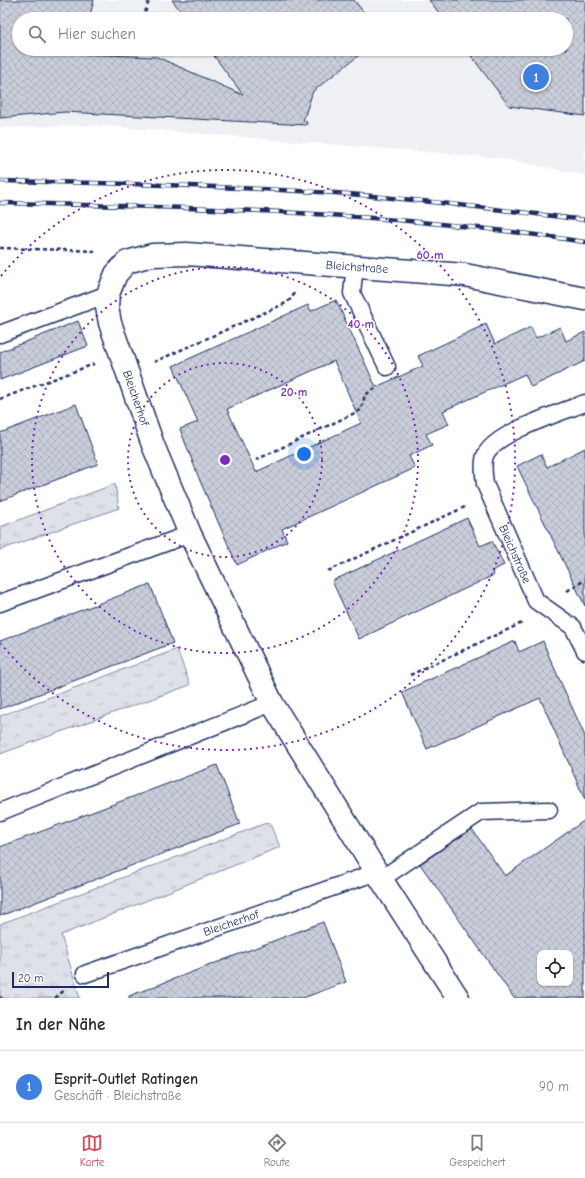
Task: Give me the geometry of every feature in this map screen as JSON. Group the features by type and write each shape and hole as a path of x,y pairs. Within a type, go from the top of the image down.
{"street":[{"name":"Bleichstraße","path":"127,262 152,255 187,254 355,266 465,275 585,299"},
{"name":"Bleicherhof","path":"127,262 116,274 108,294 107,307 110,323 153,445 190,534 272,702 379,875 458,998"}],"lane":[{"path":"355,266 352,293 387,367"},
{"path":"0,334 108,294"},
{"name":"Bleichstraße","path":"585,403 519,429 500,439 485,455 484,473 485,484 536,601 548,611 573,627 585,651"},
{"path":"0,603 190,534"},
{"path":"0,812 272,702"},
{"path":"379,875 481,812 549,810"},
{"name":"Bleicherhof","path":"84,974 379,875"}],"path":[{"path":"145,12 149,0"},
{"path":"0,248 111,252 127,262"},
{"path":"162,359 286,303 293,297 295,262"},
{"path":"0,399 121,354"},
{"path":"256,460 361,410 365,395 375,390 387,367"},
{"path":"328,570 490,495"},
{"path":"410,675 548,611"}],"shaded area":[{"path":"0,0 585,0 585,175 500,158 93,125 0,128"}],"green space":[{"path":"115,484 119,508 0,550 0,527"},
{"path":"177,649 190,685 0,754 0,716"},
{"path":"269,822 280,847 61,935 80,998 0,998 0,924"}],"building":[{"path":"0,0 94,0 91,12 12,12 12,56 157,57 243,95 214,56 358,56 313,91 303,121 307,122 306,125 65,112 0,118"},
{"path":"172,0 354,0 363,12 181,12"},
{"path":"429,0 585,0 585,116 509,106 471,56 573,56 573,12 438,12"},
{"path":"336,300 376,387 423,366 418,356 486,324 495,344 531,327 536,338 560,327 566,341 585,332 585,361 531,387 525,374 443,411 449,424 426,434 432,445 409,456 415,468 282,529 287,541 237,565 200,481 180,429 198,422 173,366 308,305 311,311","holes":["334,361 361,423 256,472 227,409"]},
{"path":"78,321 88,346 0,380 0,352"},
{"path":"76,404 98,464 0,501 0,433"},
{"path":"585,448 585,606 517,466 541,454 547,467"},
{"path":"467,518 480,546 492,541 504,565 492,571 494,575 359,639 332,581"},
{"path":"150,584 173,643 0,709 0,641"},
{"path":"515,641 519,652 543,641 585,736 585,800 540,698 427,749 402,692"},
{"path":"217,765 240,824 0,916 0,847"},
{"path":"585,820 585,998 514,998 420,864 472,829 505,876"},
{"path":"323,922 346,982 303,998 129,998 129,996"}],"railway":[{"path":"0,181 252,188 366,195 585,220"},
{"path":"0,203 220,209 293,213 439,224 585,242"}],"place":[{"name":"Esprit-Outlet Ratingen","path":"536,77"}]}
